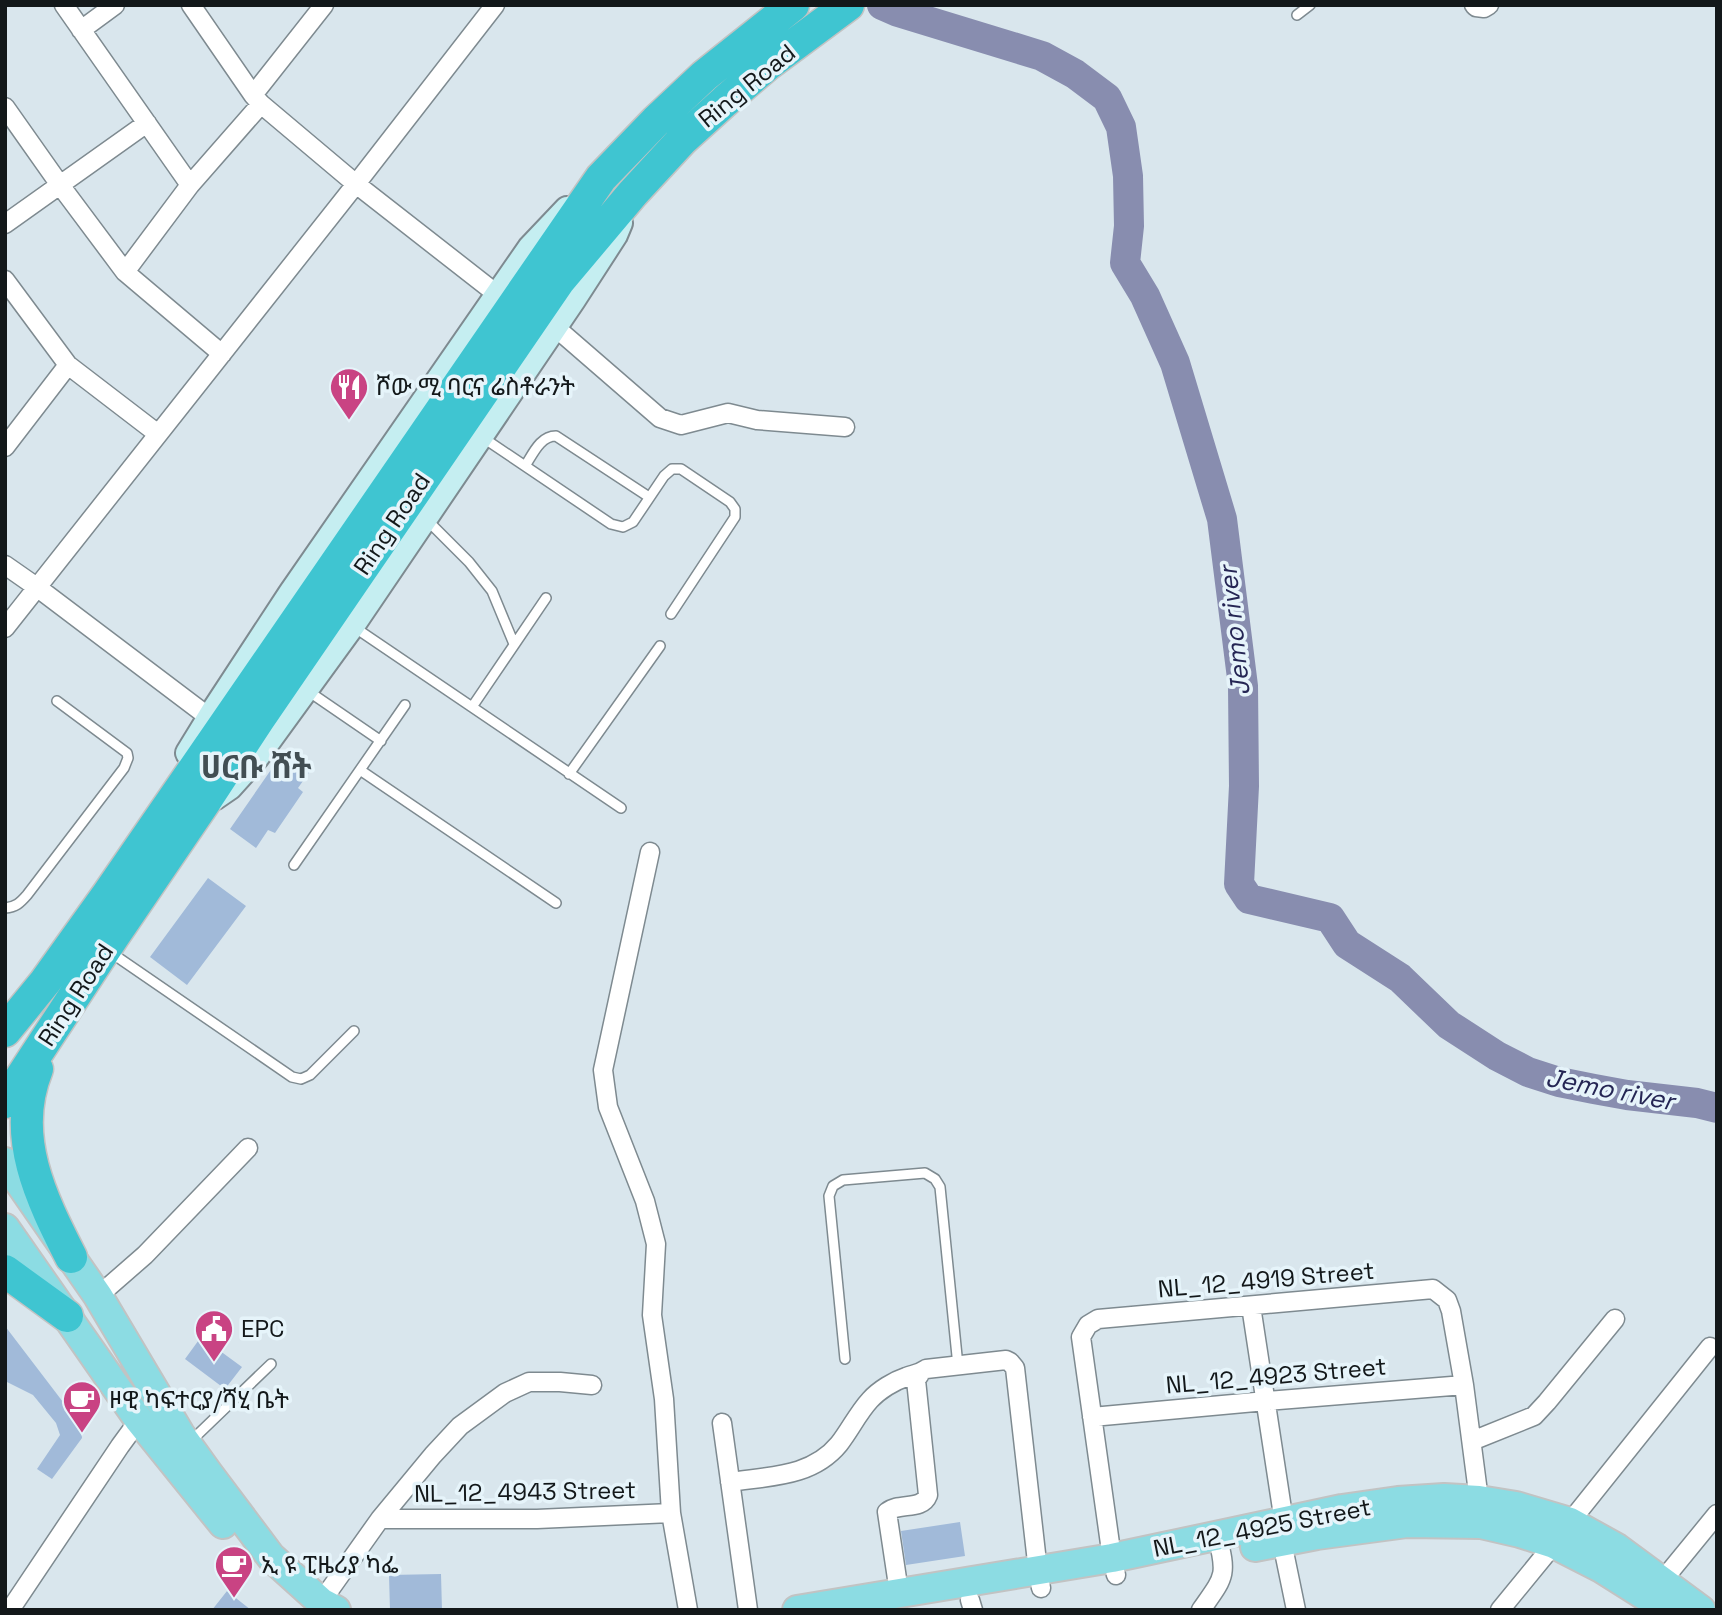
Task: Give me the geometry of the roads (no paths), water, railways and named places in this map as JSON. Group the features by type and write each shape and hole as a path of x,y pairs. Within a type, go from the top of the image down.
{"highway":[{"name":"Ring Road","path":"9,1022 45,982 78,936 258,719 559,281 682,140 768,65 848,5"},
{"name":"Ring Road","path":"5,1102 106,949 194,794 601,178 694,85 784,13"},
{"path":"50,1035 33,1078 27,1114 29,1159 46,1209 71,1258"},
{"path":"5,1271 67,1316"}],"main road":[{"path":"5,1162 97,1296 188,1445 271,1557 320,1607"},
{"path":"5,1228 139,1420 255,1565 320,1607"},
{"name":"NL_12_4925 Street","path":"797,1610 887,1602 1039,1580 1283,1532 1342,1509 1444,1498 1516,1506 1562,1533 1617,1548 1653,1599 1702,1610"},
{"name":"NL_12_4925 Street","path":"1283,1532 1317,1535 1407,1523 1481,1524 1520,1533 1562,1533"},
{"name":"NL_12_4925 Street","path":"887,1602 972,1605 1039,1580"}],"street":[{"path":"64,5 190,185"},
{"path":"81,30 115,5"},
{"path":"191,5 257,100 356,184 498,295"},
{"path":"125,272 257,100 324,5"},
{"path":"5,628 495,5"},
{"path":"1474,5 1484,8 1489,5"},
{"path":"5,107 125,272 222,354"},
{"path":"5,224 147,124"},
{"path":"601,178 555,220 530,248 291,593 186,757 194,794 230,787 256,758 307,690 555,327 615,235 633,193"},
{"path":"5,281 68,365 159,434"},
{"path":"555,327 660,418 681,425 728,414 757,421 845,427"},
{"path":"5,447 68,365"},
{"path":"5,565 210,718"},
{"path":"650,852 603,1070 608,1107 645,1201 656,1244 652,1315 664,1399 671,1513 688,1610"},
{"path":"97,1296 145,1255 248,1148"},
{"name":"NL_12_4919 Street","path":"1092,1417 1081,1337 1088,1325 1098,1319 1433,1289 1447,1300 1451,1311 1464,1385"},
{"path":"1251,1306 1296,1610"},
{"path":"1472,1441 1534,1416 1615,1319"},
{"path":"1500,1610 1710,1347"},
{"path":"887,1602 887,1512 893,1507 921,1504 928,1495 916,1380 926,1369 1006,1360 1015,1368 1039,1580"},
{"path":"730,1482 794,1473 826,1458 870,1400 887,1386 905,1377 920,1374"},
{"path":"320,1607 380,1519 460,1426 505,1393 529,1382 592,1385"},
{"path":"1464,1385 1479,1500"},
{"name":"NL_12_4923 Street","path":"1092,1417 1464,1385"},
{"path":"1092,1417 1114,1567"},
{"path":"10,1610 139,1420"},
{"path":"722,1423 748,1610"},
{"name":"NL_12_4943 Street","path":"380,1519 537,1518 671,1513"},
{"path":"1653,1599 1717,1514"},
{"path":"1201,1610 1222,1578 1224,1568 1219,1545"}],"lane":[{"path":"1297,15 1310,5"},
{"path":"525,466 540,442 549,436 556,436 649,497"},
{"path":"481,437 611,524 623,527 633,522 664,476 672,469 681,469 730,502 735,509 735,517 671,614"},
{"path":"426,519 469,562 492,591 514,645"},
{"path":"472,707 546,598"},
{"path":"352,626 621,808"},
{"path":"569,774 660,646"},
{"path":"307,690 381,741"},
{"path":"5,908 20,903 27,895 124,768 128,758 127,753 57,701"},
{"path":"294,865 405,705"},
{"path":"360,770 556,903"},
{"path":"106,949 292,1077 301,1079 310,1075 354,1031"},
{"path":"845,1359 829,1196 833,1186 843,1180 925,1173 935,1178 940,1187 958,1366"},
{"path":"188,1445 271,1364"}],"waterway":[{"name":"Jemo river","path":"882,5 1042,56 1075,74 1107,98 1121,127 1128,176 1129,226 1125,263 1145,296 1175,363 1222,519 1243,686 1244,786 1239,884 1249,899 1330,918 1347,944 1400,978 1449,1025 1528,1072 1594,1089 1717,1108"}],"place":[{"name":"ሾው ሚ ባርና ሬስቶራንት","path":"349,421"},
{"name":"EPC","path":"214,1363"},
{"name":"ዞዊ ካፍተርያ/ሻሂ ቤት","path":"82,1434"},
{"name":"ኢ ዩ ፒዜሪያ ካፌ","path":"234,1599"}],"district":[{"name":"ሀርቡ ሸት","path":"256,767"}]}
